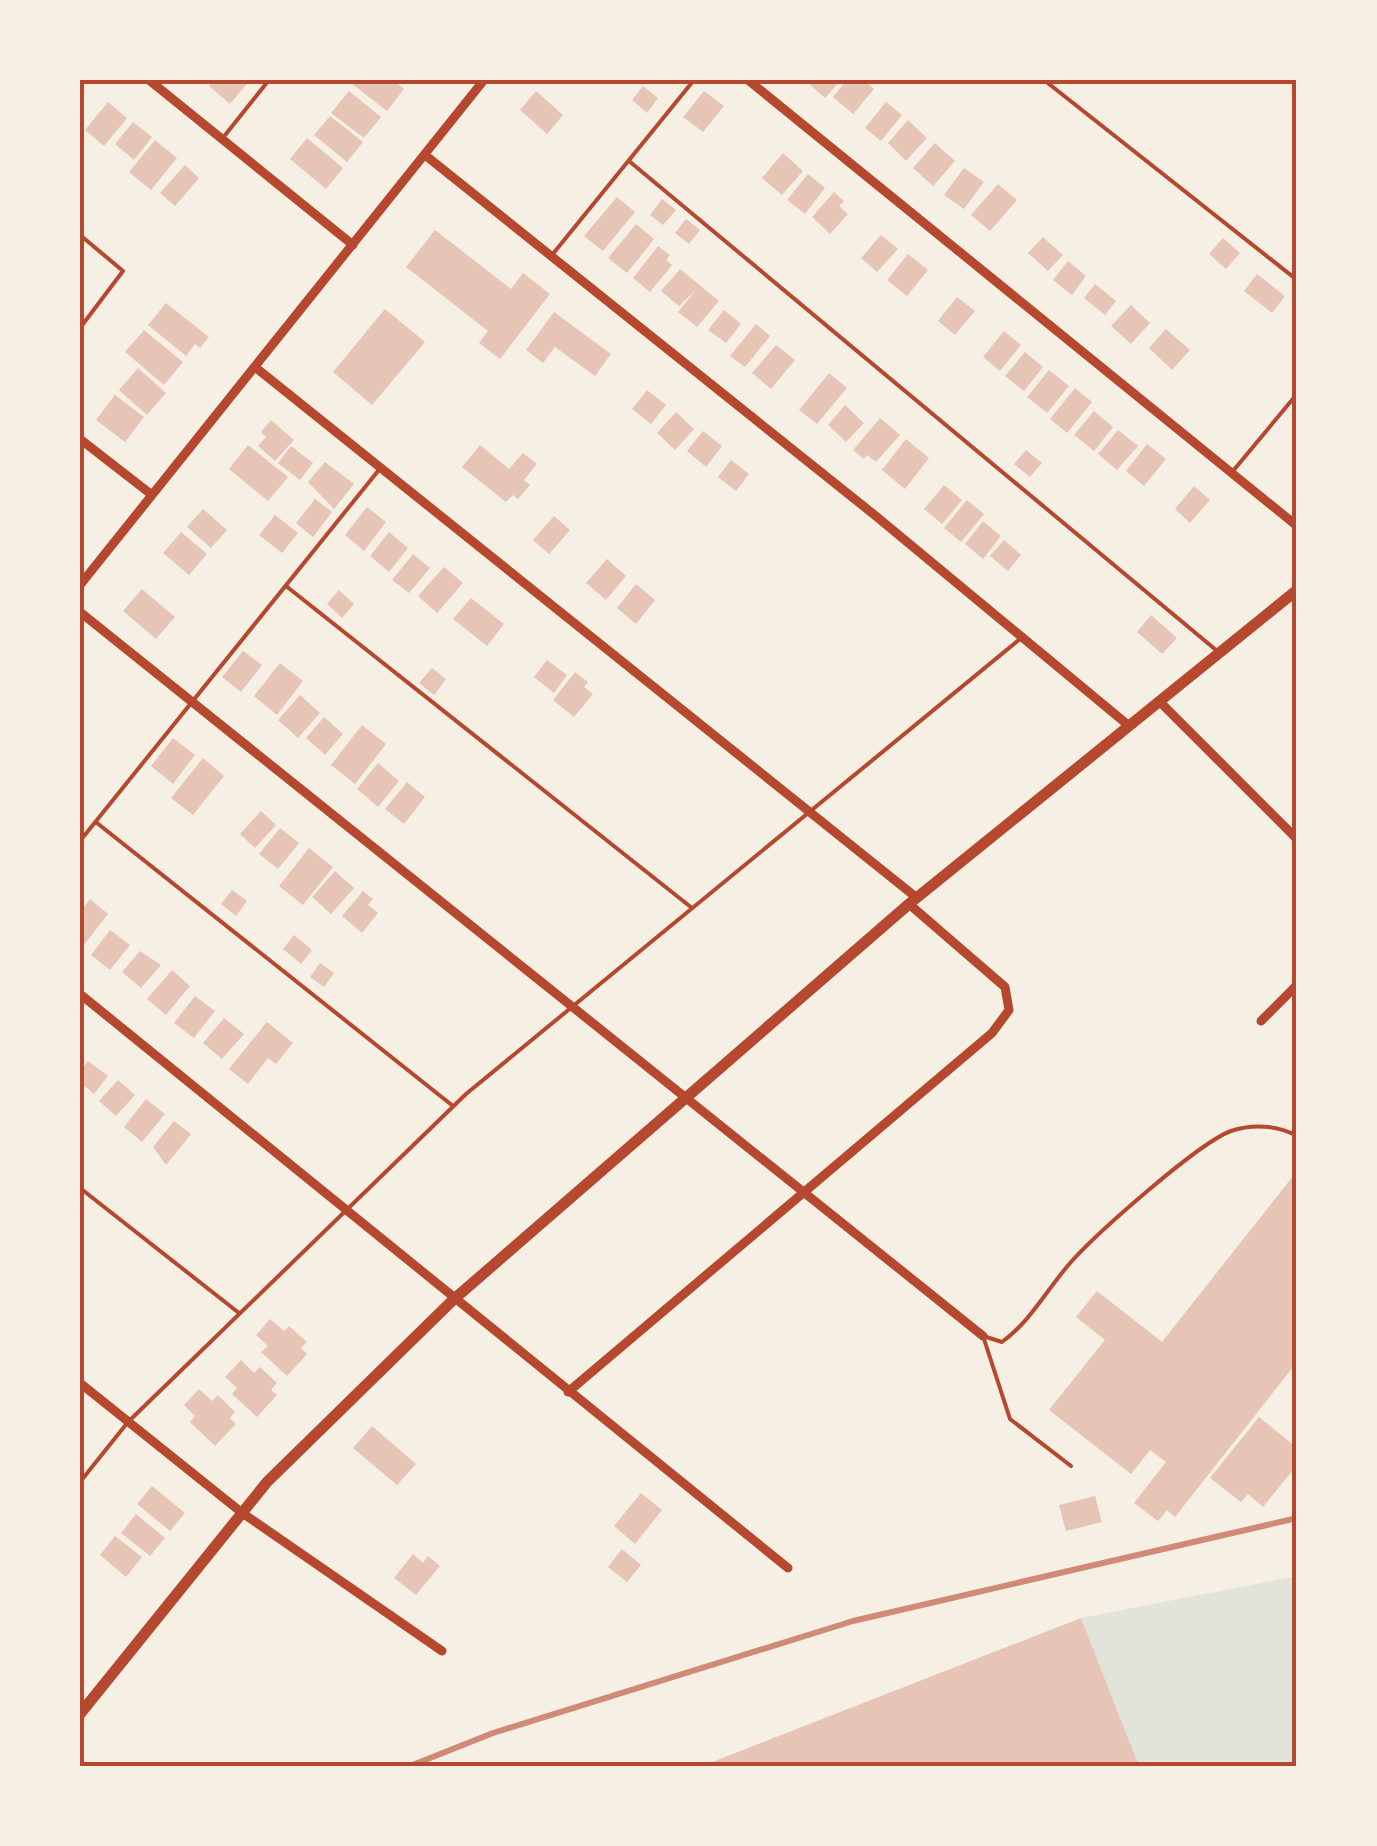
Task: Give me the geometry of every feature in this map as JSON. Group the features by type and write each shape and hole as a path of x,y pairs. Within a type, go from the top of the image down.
{"street":[{"path":"149,80 352,245"},
{"path":"80,585 484,80"},
{"path":"748,80 1297,526"},
{"path":"426,155 1128,726"},
{"path":"255,366 809,811 1006,987 1009,1010 992,1033 568,1392"},
{"path":"80,438 152,495"},
{"path":"80,1714 241,1512 454,1300 913,901 1297,590"},
{"path":"80,612 983,1336"},
{"path":"1160,702 1297,839"},
{"path":"1262,1021 1297,984"},
{"path":"80,994 788,1568"},
{"path":"80,1383 241,1512 442,1651"}],"lane":[{"path":"222,140 269,80"},
{"path":"552,255 694,80"},
{"path":"1044,80 1297,280"},
{"path":"629,161 1219,653"},
{"path":"80,235 124,270 80,328"},
{"path":"1232,471 1297,394"},
{"path":"80,841 382,465"},
{"path":"286,586 692,908"},
{"path":"80,1482 128,1422 453,1106 1023,637"},
{"path":"96,822 453,1106"},
{"path":"983,1336 1002,1342 1019,1330 1073,1260 1228,1132 1259,1125 1297,1136"},
{"path":"80,1188 239,1313"},
{"path":"983,1336 1010,1420 1071,1466"}],"shaded area":[{"path":"1297,1576 1297,1766 1139,1766 1081,1618"}],"building":[{"path":"214,80 250,80 230,104 209,86"},
{"path":"347,80 393,80 404,89 387,111"},
{"path":"805,80 841,80 825,98"},
{"path":"847,80 863,80 874,89 853,114 833,97"},
{"path":"643,86 658,98 647,113 632,100"},
{"path":"349,91 381,117 364,138 331,113"},
{"path":"536,91 563,115 547,134 520,110"},
{"path":"704,91 724,106 703,132 683,117"},
{"path":"108,102 127,118 104,146 85,130"},
{"path":"886,102 902,115 881,141 865,128"},
{"path":"330,116 363,142 347,162 314,135"},
{"path":"908,120 927,138 906,161 888,143"},
{"path":"133,122 152,137 134,160 115,144"},
{"path":"307,138 343,168 326,189 290,159"},
{"path":"155,140 177,158 151,190 129,172"},
{"path":"935,143 955,161 933,186 913,168"},
{"path":"783,153 803,171 782,195 762,178"},
{"path":"185,165 199,178 175,206 160,193"},
{"path":"964,168 984,182 964,209 944,195"},
{"path":"808,174 825,188 805,214 787,200"},
{"path":"998,184 1017,200 990,231 971,215"},
{"path":"834,192 844,201 839,206 848,214 830,234 812,217"},
{"path":"617,197 635,212 603,251 584,236"},
{"path":"662,199 676,210 663,225 650,215"},
{"path":"686,219 700,230 689,244 675,233"},
{"path":"636,224 654,239 627,273 608,258"},
{"path":"435,230 511,289 523,273 550,294 500,359 479,343 488,331 406,267"},
{"path":"881,235 898,249 877,272 861,258"},
{"path":"1043,237 1063,255 1048,271 1028,253"},
{"path":"1223,238 1240,253 1226,269 1209,254"},
{"path":"658,246 670,255 666,260 672,265 650,292 633,278"},
{"path":"908,254 928,270 907,296 887,280"},
{"path":"1068,261 1086,276 1072,295 1053,280"},
{"path":"680,269 719,301 697,327 678,312 696,290 679,306 661,291"},
{"path":"1257,274 1285,296 1272,313 1244,291"},
{"path":"1095,284 1116,301 1105,315 1084,298"},
{"path":"957,297 975,311 955,335 938,321"},
{"path":"166,303 209,337 200,348 195,344 186,356 148,325"},
{"path":"1131,305 1150,323 1131,344 1111,326"},
{"path":"385,309 425,342 372,405 333,372"},
{"path":"724,310 741,324 726,343 708,330"},
{"path":"554,312 611,354 595,376 555,347 543,363 526,350"},
{"path":"756,324 770,336 745,367 730,356"},
{"path":"1166,329 1190,350 1172,370 1149,348"},
{"path":"144,330 183,362 164,385 125,352"},
{"path":"1004,331 1021,345 1000,371 983,357"},
{"path":"776,345 795,360 771,389 752,373"},
{"path":"1025,352 1043,367 1024,391 1005,376"},
{"path":"138,368 166,393 147,415 119,390"},
{"path":"1049,370 1069,386 1047,413 1027,397"},
{"path":"829,373 847,388 817,424 799,410"},
{"path":"1075,388 1092,402 1067,433 1050,419"},
{"path":"647,390 666,405 651,424 632,409"},
{"path":"115,395 144,417 125,442 96,420"},
{"path":"845,405 864,423 846,442 828,425"},
{"path":"1094,411 1113,427 1094,451 1074,435"},
{"path":"676,412 694,429 675,450 657,433"},
{"path":"880,418 900,435 876,462 853,450"},
{"path":"271,420 294,440 275,461 258,446 266,437 261,432"},
{"path":"1118,430 1138,446 1117,470 1098,454"},
{"path":"703,431 722,446 706,467 687,451"},
{"path":"906,439 929,458 905,489 882,470"},
{"path":"1147,444 1166,459 1144,486 1126,471"},
{"path":"248,445 288,477 268,501 229,469"},
{"path":"480,445 509,469 523,453 537,464 524,480 530,485 518,499 513,495 506,502 462,467"},
{"path":"291,446 313,463 300,480 278,463"},
{"path":"1026,450 1042,463 1030,477 1014,464"},
{"path":"731,460 749,474 736,491 718,477"},
{"path":"325,462 354,484 334,509 308,482"},
{"path":"944,485 962,500 942,524 924,509"},
{"path":"1194,486 1210,500 1190,523 1175,509"},
{"path":"315,499 332,512 313,537 296,523"},
{"path":"967,500 984,514 961,542 944,528"},
{"path":"367,507 386,522 364,551 345,535"},
{"path":"203,509 227,530 211,548 187,527"},
{"path":"275,515 298,533 282,553 259,535"},
{"path":"554,516 570,530 549,554 533,540"},
{"path":"983,521 1001,536 983,559 965,544"},
{"path":"181,532 207,554 189,575 163,553"},
{"path":"389,532 408,548 389,572 370,556"},
{"path":"1004,540 1021,555 1008,571 990,556"},
{"path":"413,554 430,568 409,593 392,580"},
{"path":"607,559 626,576 606,600 586,583"},
{"path":"444,567 463,583 437,613 418,596"},
{"path":"636,584 655,600 636,624 617,608"},
{"path":"142,589 175,617 156,639 123,611"},
{"path":"339,590 354,604 342,618 327,604"},
{"path":"471,598 504,624 487,646 453,619"},
{"path":"1151,615 1177,638 1162,654 1137,632"},
{"path":"243,651 262,665 241,692 222,677"},
{"path":"547,660 567,675 554,693 534,677"},
{"path":"280,663 303,681 277,715 254,696"},
{"path":"432,668 446,679 434,695 419,683"},
{"path":"575,672 588,682 584,687 593,694 574,717 553,700"},
{"path":"300,695 320,713 298,738 278,720"},
{"path":"324,717 343,734 325,755 306,738"},
{"path":"362,725 386,744 355,784 331,765"},
{"path":"173,738 195,755 173,784 151,766"},
{"path":"203,758 224,776 193,815 171,798"},
{"path":"378,763 399,781 378,807 357,789"},
{"path":"407,782 425,797 404,824 385,809"},
{"path":"261,811 276,825 255,848 240,834"},
{"path":"280,828 299,843 278,869 259,854"},
{"path":"309,848 333,867 303,905 279,886"},
{"path":"335,871 354,888 331,914 312,897"},
{"path":"232,890 247,901 236,916 221,904"},
{"path":"363,891 373,899 368,905 378,913 362,933 342,916"},
{"path":"90,899 108,914 80,950 80,912"},
{"path":"110,930 130,945 110,970 91,955"},
{"path":"294,935 312,950 301,964 283,949"},
{"path":"140,951 161,965 141,988 122,972"},
{"path":"320,963 334,973 324,987 310,977"},
{"path":"172,970 190,986 166,1015 147,999"},
{"path":"195,996 215,1011 194,1038 174,1023"},
{"path":"224,1018 244,1034 222,1059 203,1043"},
{"path":"267,1022 293,1043 276,1064 268,1058 248,1084 229,1069"},
{"path":"88,1061 108,1076 94,1094 80,1082 80,1071"},
{"path":"118,1080 135,1095 116,1116 99,1101"},
{"path":"146,1099 165,1114 142,1142 124,1127"},
{"path":"174,1121 191,1134 166,1165 153,1147"},
{"path":"1297,1171 1297,1362 1175,1517 1167,1510 1158,1521 1134,1503 1166,1462 1150,1450 1131,1474 1049,1410 1105,1340 1076,1317 1097,1291 1162,1342"},
{"path":"270,1319 284,1331 289,1326 307,1342 301,1348 307,1354 287,1376 261,1352 268,1346 256,1335"},
{"path":"241,1360 254,1373 260,1367 277,1383 271,1390 277,1395 257,1417 232,1394 237,1388 225,1377"},
{"path":"199,1389 212,1401 218,1395 235,1412 230,1418 236,1424 215,1446 190,1422 195,1416 184,1405"},
{"path":"1259,1417 1297,1448 1297,1465 1263,1507 1248,1494 1241,1502 1210,1478"},
{"path":"372,1426 416,1464 397,1485 353,1448"},
{"path":"152,1486 185,1513 170,1531 137,1504"},
{"path":"641,1493 662,1510 635,1544 614,1526"},
{"path":"1095,1496 1102,1522 1066,1531 1059,1505"},
{"path":"136,1514 165,1538 150,1556 121,1533"},
{"path":"115,1536 142,1557 126,1577 100,1555"},
{"path":"622,1549 641,1565 627,1582 608,1567"},
{"path":"413,1554 423,1563 428,1556 440,1566 416,1595 394,1578"},
{"path":"1081,1618 1139,1766 702,1766"}],"railway":[{"path":"410,1766 493,1733 853,1621 1297,1518"}]}
